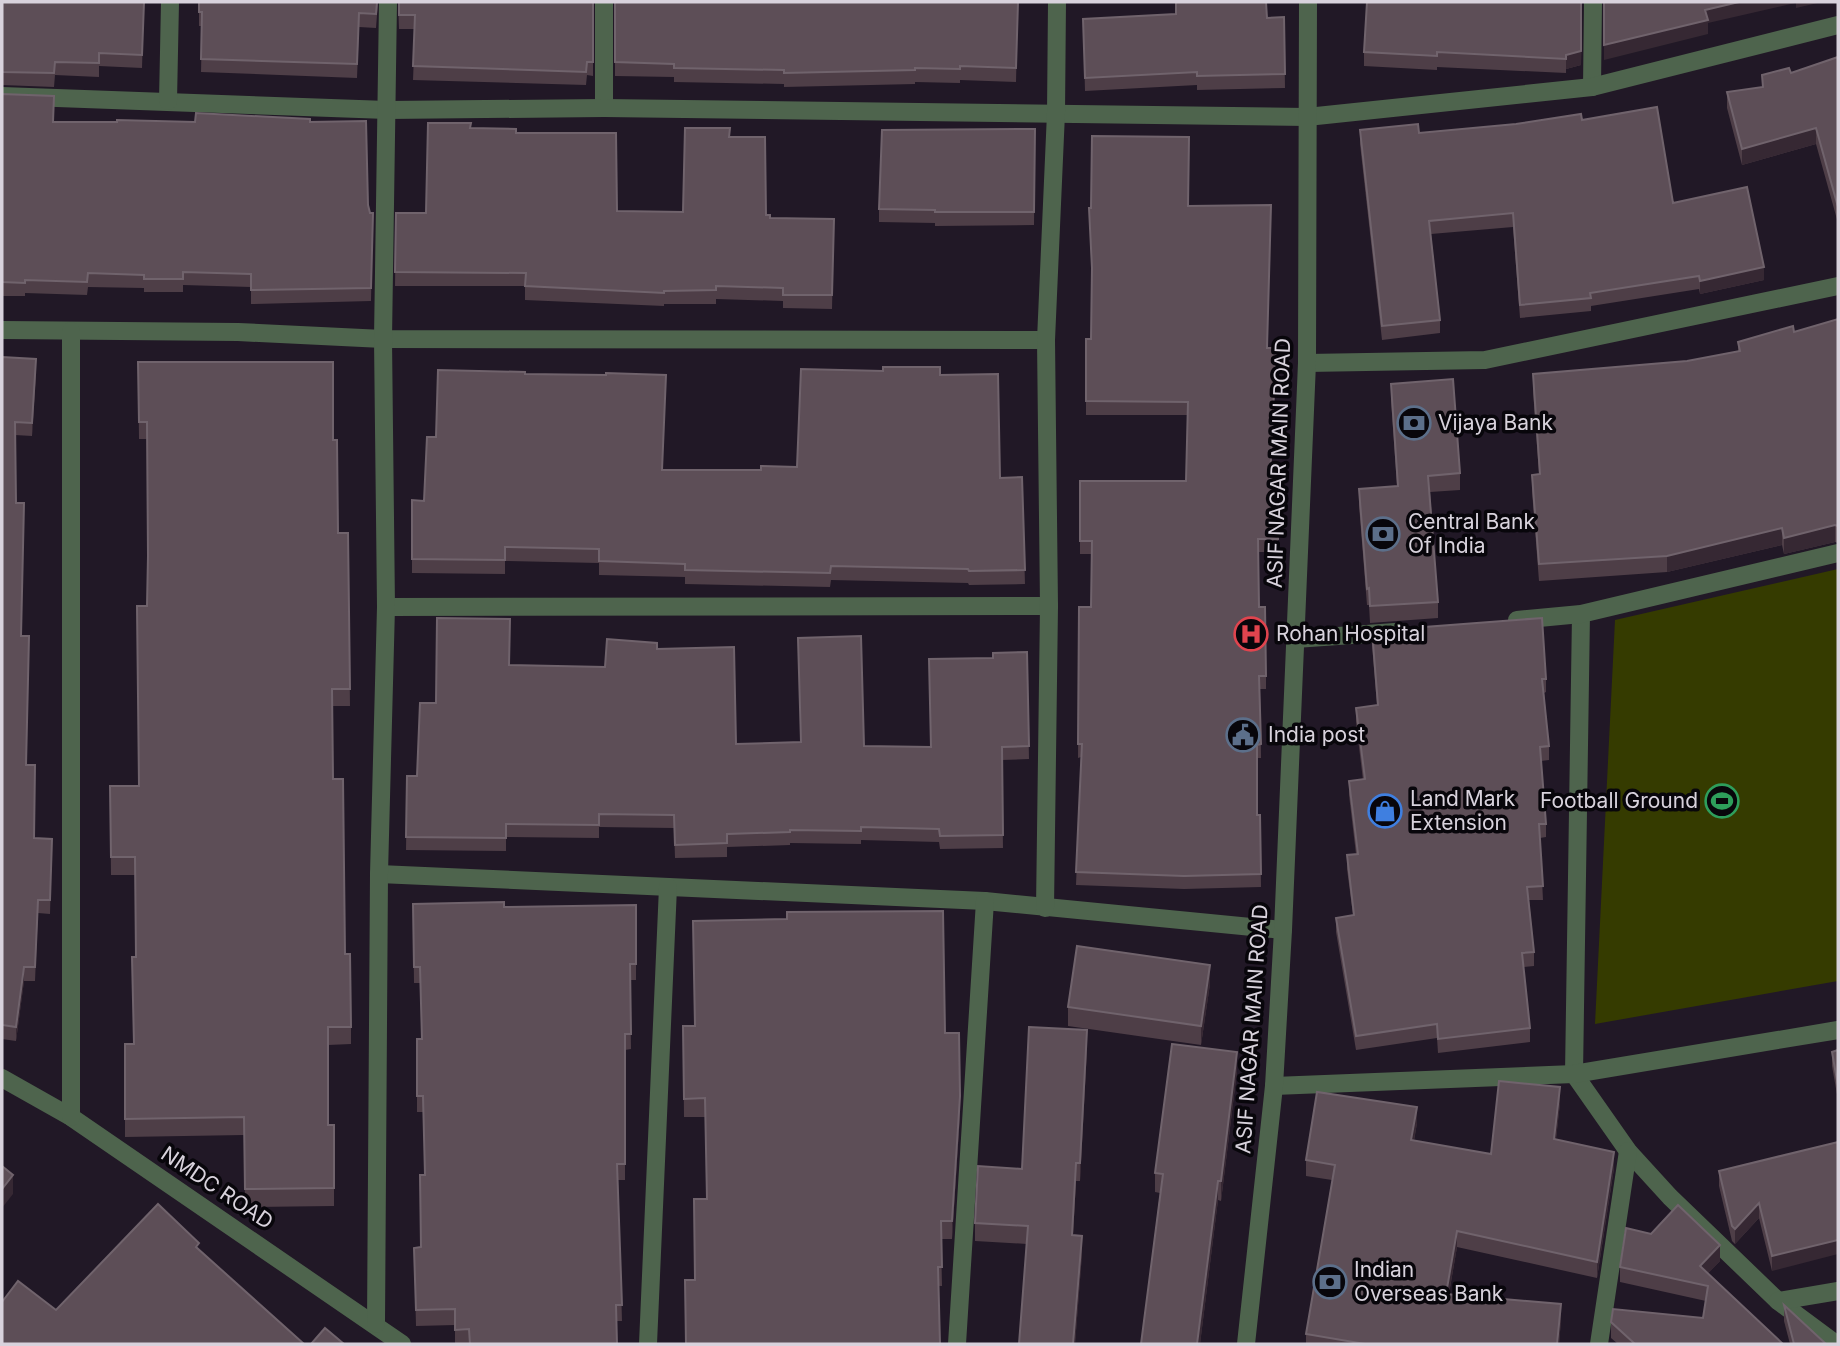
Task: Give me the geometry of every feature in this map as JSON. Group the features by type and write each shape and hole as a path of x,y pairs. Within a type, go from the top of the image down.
{"street":[{"path":"168,101 170,2"},
{"path":"376,1324 379,874 386,607 383,339 388,2"},
{"path":"604,2 604,108"},
{"path":"1045,908 1049,606 1046,340 1057,2"},
{"name":"ASIF NAGAR MAIN ROAD","path":"1246,1344 1274,1086 1283,930 1307,362 1308,2"},
{"path":"1592,87 1593,2"},
{"path":"2,96 387,110 604,108 1307,117 1592,87 1838,25"},
{"path":"1307,362 1485,360 1838,286"},
{"path":"2,330 238,332 383,339 1046,340"},
{"path":"71,331 71,1117"},
{"path":"1502,622 1581,614 1838,553"},
{"path":"386,607 1049,606"},
{"path":"1581,614 1574,1074 1628,1151 1670,1197 1778,1301 1836,1344"},
{"path":"1295,639 1416,631"},
{"path":"379,874 985,901 1283,930"},
{"path":"648,1344 668,887"},
{"path":"957,1344 985,901"},
{"path":"1274,1086 1574,1074 1838,1030"},
{"name":"NMDC ROAD","path":"2,1078 71,1117 402,1344"},
{"path":"1599,1344 1628,1151"},
{"path":"1778,1301 1838,1291"}],"green space":[{"name":"Football Ground","path":"1838,569 1838,981 1595,1024 1615,620"}],"building":[{"path":"2,2 144,2 142,55 99,53 99,63 55,62 54,73 2,72"},
{"path":"199,2 377,2 376,14 359,13 357,64 201,59 202,12 199,12"},
{"path":"399,2 593,2 593,62 587,62 586,72 413,66 415,15 399,15"},
{"path":"615,2 1018,2 1016,68 960,66 960,69 784,73 784,70 674,68 674,64 615,62"},
{"path":"1176,2 1266,2 1267,18 1284,17 1285,74 1197,76 1197,72 1085,78 1083,19 1176,14"},
{"path":"1367,2 1581,2 1581,51 1566,55 1566,59 1437,52 1437,56 1364,52"},
{"path":"1604,2 1739,2 1705,10 1708,20 1604,45"},
{"path":"1838,57 1838,207 1816,128 1742,149 1727,92 1763,87 1762,75 1789,68 1791,73"},
{"path":"2,94 54,96 53,122 195,122 196,113 310,119 310,122 366,121 368,205 370,213 373,213 371,288 251,290 251,274 183,272 183,279 144,279 144,275 88,273 87,282 2,282"},
{"path":"1657,107 1673,203 1747,187 1764,267 1700,281 1699,276 1590,293 1591,298 1520,305 1513,213 1429,221 1440,320 1382,326 1360,130 1418,124 1419,133 1516,124 1581,114 1582,120"},
{"path":"428,123 471,123 470,128 516,129 516,133 616,133 617,211 683,212 685,128 730,128 729,137 765,137 766,215 770,215 770,218 834,219 832,295 783,295 783,288 716,286 716,290 664,293 525,286 526,273 395,272 396,213 426,213"},
{"path":"1035,129 1034,212 879,209 882,130"},
{"path":"1092,136 1189,137 1188,206 1271,205 1267,348 1276,348 1270,479 1279,479 1278,539 1258,539 1259,607 1265,607 1266,676 1259,676 1261,744 1257,745 1257,815 1260,815 1261,874 1184,876 1076,872 1082,744 1078,744 1079,607 1091,607 1092,541 1080,541 1080,481 1186,481 1188,402 1086,401 1086,339 1091,339 1089,208"},
{"path":"1838,319 1838,526 1784,538 1782,528 1667,556 1539,564 1532,475 1540,474 1533,374 1687,361 1740,351 1738,342 1793,326 1794,332"},
{"path":"2,357 36,359 32,423 15,422 16,503 24,503 21,636 29,636 26,765 35,765 34,838 52,839 50,900 38,900 35,967 24,967 16,1027 2,1025"},
{"path":"138,362 333,362 333,440 337,440 338,533 348,533 350,689 332,689 333,779 343,779 345,954 350,954 351,1027 328,1027 328,1125 334,1125 334,1188 245,1189 244,1117 125,1119 125,1044 134,1044 132,957 136,957 135,857 111,857 110,786 139,786 137,606 147,606 148,556 147,422 139,422"},
{"path":"883,367 940,367 940,375 998,374 1000,478 1022,477 1025,570 969,571 831,566 830,573 685,570 685,564 599,561 599,549 505,547 505,560 412,559 412,500 424,501 427,437 436,437 438,370 666,375 662,470 761,470 761,466 797,467 801,369 883,371"},
{"path":"1453,379 1460,473 1428,476 1438,602 1370,606 1359,489 1398,486 1391,384"},
{"path":"437,618 510,619 509,665 605,667 607,639 657,643 657,649 734,647 736,744 801,742 798,638 861,636 864,746 931,747 929,659 993,658 993,653 1027,652 1029,746 1002,747 1003,835 940,836 939,829 861,827 861,831 790,830 727,834 727,843 675,845 674,815 599,814 599,825 506,824 506,838 406,837 407,776 417,776 420,703 436,703"},
{"path":"1542,618 1546,679 1542,679 1549,746 1540,747 1546,824 1539,824 1543,886 1527,887 1534,952 1522,953 1530,1028 1438,1039 1437,1024 1356,1036 1336,918 1354,915 1347,855 1358,854 1349,781 1365,779 1356,708 1378,705 1372,631"},
{"path":"504,902 504,907 636,905 636,964 630,964 631,1034 625,1034 625,1164 617,1164 622,1305 616,1305 617,1344 470,1344 469,1329 455,1330 455,1309 416,1310 414,1248 421,1247 420,1175 425,1175 423,1096 417,1096 417,1039 422,1039 420,967 414,967 413,904"},
{"path":"943,911 945,1033 959,1033 960,1096 952,1221 941,1221 942,1267 938,1267 940,1344 686,1344 685,1280 695,1280 694,1199 707,1199 705,1098 684,1099 683,1026 695,1026 693,921 787,919 787,912"},
{"path":"1077,946 1210,965 1201,1026 1068,1007"},
{"path":"1029,1027 1087,1030 1080,1163 1076,1163 1072,1235 1082,1236 1073,1344 1019,1344 1028,1226 975,1223 978,1166 1022,1169"},
{"path":"1172,1044 1237,1052 1197,1344 1141,1344 1163,1174 1155,1173"},
{"path":"1838,1050 1838,1086 1832,1052"},
{"path":"1499,1081 1560,1087 1554,1139 1614,1152 1597,1262 1457,1231 1446,1294 1561,1304 1557,1344 1365,1344 1306,1334 1335,1165 1306,1160 1317,1092 1417,1107 1411,1140 1491,1154"},
{"path":"1838,1142 1838,1240 1772,1256 1759,1203 1735,1229 1732,1226 1719,1171"},
{"path":"2,1166 13,1175 2,1189"},
{"path":"158,1204 199,1243 196,1247 304,1344 2,1344 2,1302 18,1281 56,1310"},
{"path":"1678,1205 1720,1245 1700,1266 1783,1344 1635,1344 1611,1322 1613,1309 1703,1318 1708,1286 1620,1267 1626,1228 1651,1234"},
{"path":"1784,1305 1826,1344 1794,1344"},
{"path":"325,1328 344,1344 311,1344"}],"place":[{"name":"Vijaya Bank","path":"1414,423"},
{"name":"Central Bank Of India","path":"1383,534"},
{"name":"Rohan Hospital","path":"1251,634"},
{"name":"India post","path":"1243,735"},
{"name":"Football Ground","path":"1722,801"},
{"name":"Land Mark Extension","path":"1385,811"},
{"name":"Indian Overseas Bank","path":"1330,1282"}]}
